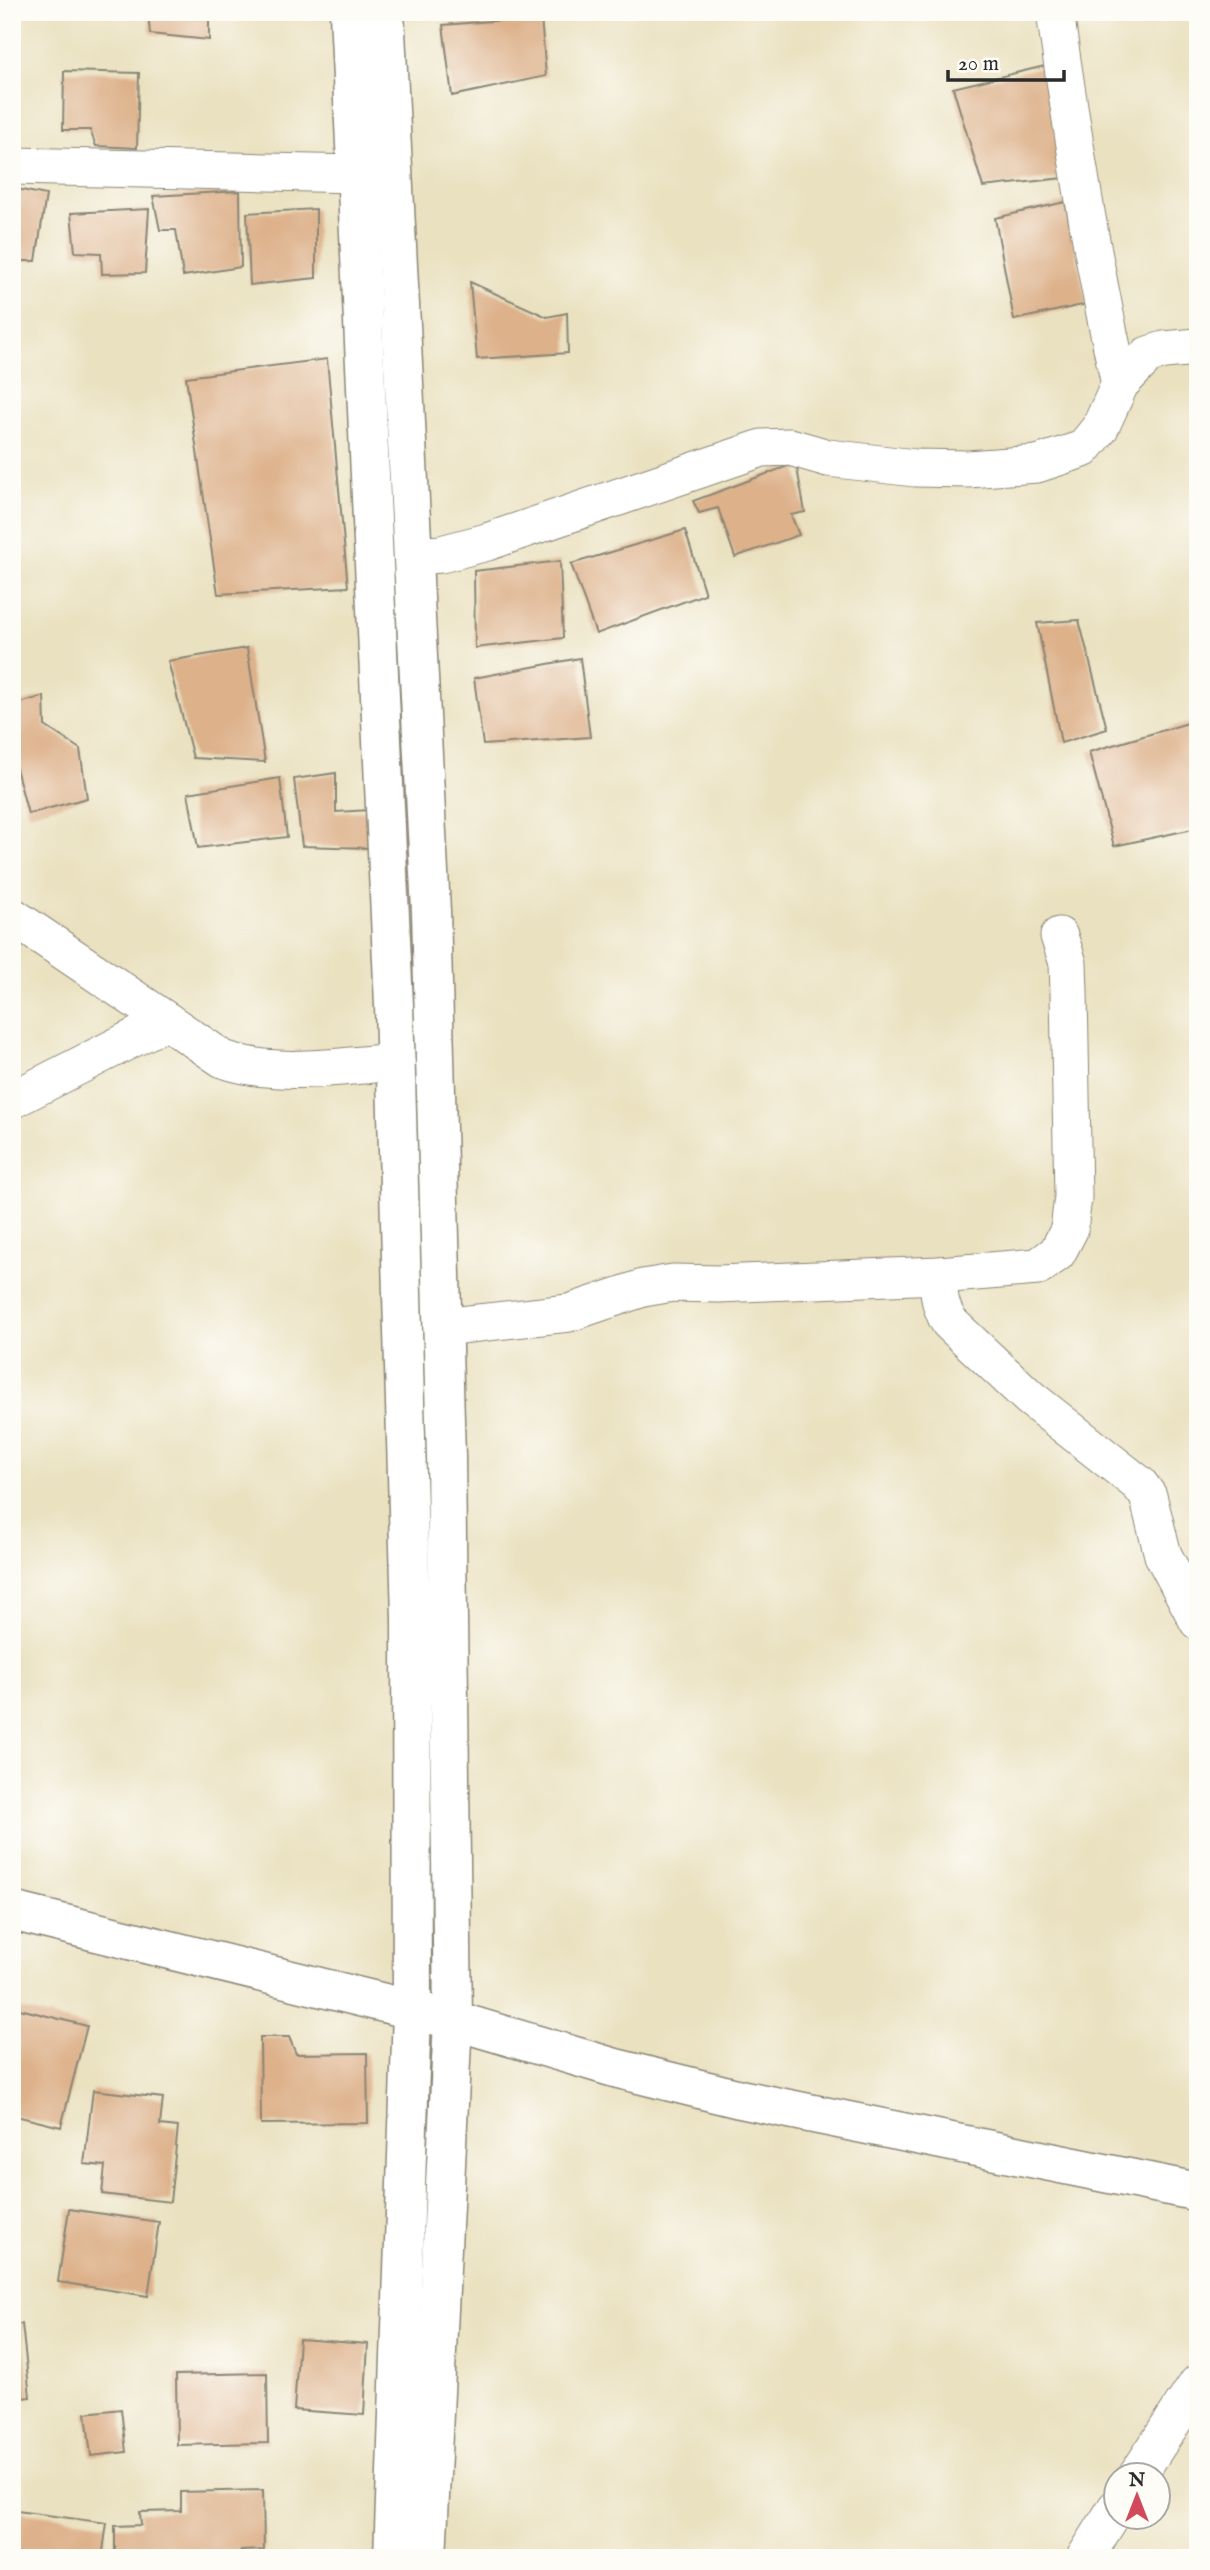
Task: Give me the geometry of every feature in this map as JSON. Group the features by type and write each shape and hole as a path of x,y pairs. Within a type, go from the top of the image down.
{"main road":[{"path":"349,12 396,1062 411,1619 412,2012 393,2558"},
{"path":"385,12 431,911 442,1327 453,2020 427,2558"},
{"path":"12,1911 453,2020 615,2068 740,2099 1198,2192"}],"street":[{"path":"1055,12 1082,198 1120,384"},
{"path":"12,166 356,174"},
{"path":"413,556 441,554 487,542 762,448 790,447 828,458 915,468 968,469 1037,464 1083,449 1100,428 1120,384 1149,355 1164,349 1198,347"},
{"path":"12,915 223,1059 245,1066 283,1069 396,1062"},
{"path":"442,1327 569,1313 643,1288 673,1283 719,1284 939,1275 1038,1267 1057,1253 1069,1230 1073,1198 1068,963 1059,936"},
{"path":"12,1100 167,1021"},
{"path":"939,1275 938,1295 949,1322 1030,1398 1126,1473 1148,1496 1163,1555 1198,1621"},
{"path":"1146,2462 1198,2383"},
{"path":"1085,2558 1102,2530"}],"building":[{"path":"148,12 209,12 209,40 150,34"},
{"path":"541,17 546,76 452,96 443,25"},
{"path":"1045,66 1063,178 983,187 953,88"},
{"path":"64,71 139,73 137,148 96,146 90,130 63,130"},
{"path":"12,188 46,195 36,261 12,261"},
{"path":"240,191 241,267 183,276 176,230 160,230 153,196"},
{"path":"1065,202 1087,304 1014,320 995,218"},
{"path":"149,209 145,273 102,274 101,253 75,252 71,213"},
{"path":"316,209 316,278 250,285 247,213"},
{"path":"470,282 547,317 567,313 568,353 477,359"},
{"path":"327,359 348,587 218,594 186,377"},
{"path":"796,463 805,512 791,515 799,535 735,557 718,508 699,513 693,501"},
{"path":"685,530 705,594 596,634 571,564"},
{"path":"560,561 563,638 475,648 474,571"},
{"path":"1079,620 1107,729 1061,743 1037,623"},
{"path":"247,648 265,762 193,758 168,661"},
{"path":"580,658 590,737 483,745 474,678"},
{"path":"44,696 45,726 80,749 87,798 28,814 12,753 12,705"},
{"path":"1188,723 1198,763 1198,828 1114,846 1089,752"},
{"path":"336,773 336,812 371,810 369,848 302,846 294,779"},
{"path":"280,778 287,837 198,848 188,793"},
{"path":"12,2007 87,2026 61,2127 12,2115"},
{"path":"260,2037 289,2037 296,2054 367,2053 368,2123 261,2124"},
{"path":"93,2090 163,2098 160,2125 178,2127 170,2202 102,2194 105,2166 84,2164"},
{"path":"69,2209 159,2222 148,2296 58,2282"},
{"path":"22,2324 30,2397 12,2399 12,2325"},
{"path":"299,2339 368,2344 364,2415 294,2410"},
{"path":"267,2373 268,2443 177,2445 176,2375"},
{"path":"121,2409 126,2452 91,2456 86,2413"},
{"path":"263,2490 264,2550 241,2551 238,2558 115,2558 115,2526 141,2525 140,2512 181,2511 181,2492"},
{"path":"17,2511 107,2523 102,2558 12,2558"}]}
